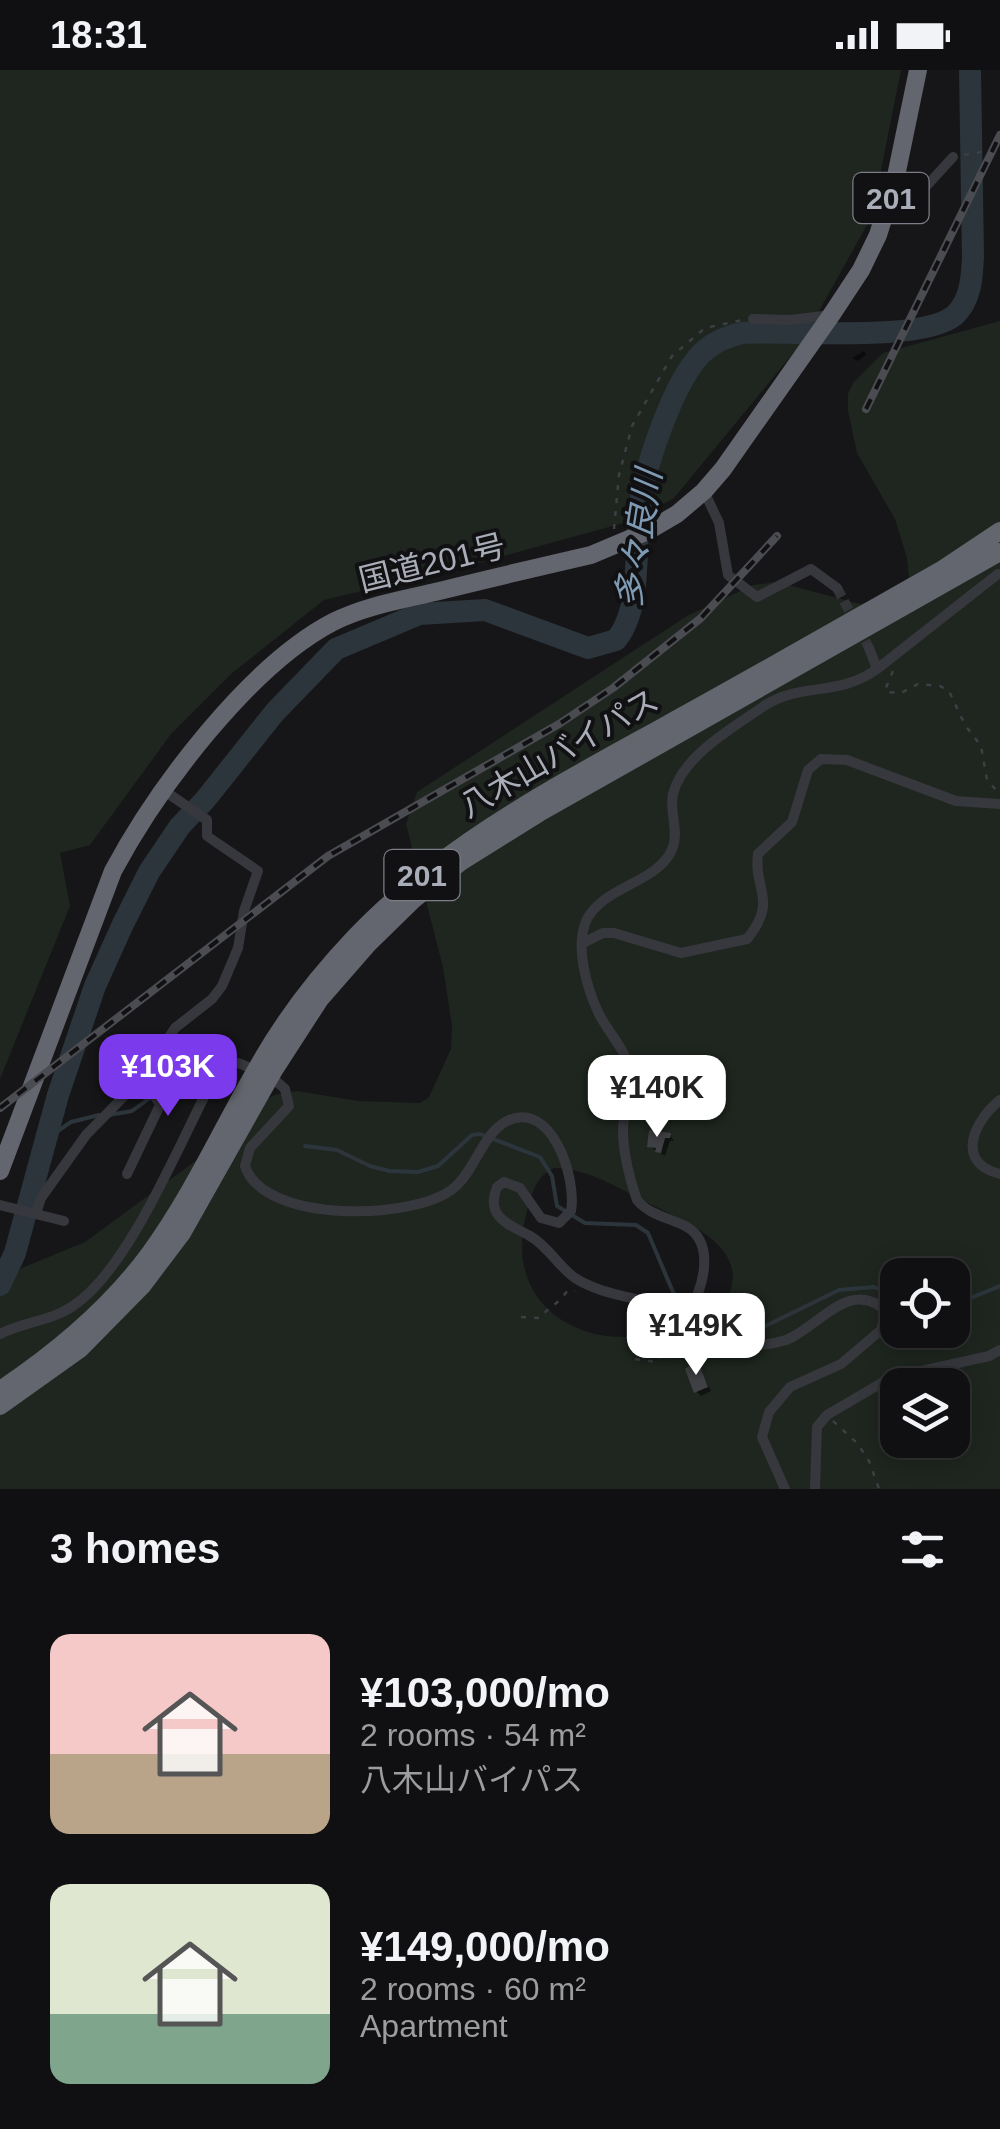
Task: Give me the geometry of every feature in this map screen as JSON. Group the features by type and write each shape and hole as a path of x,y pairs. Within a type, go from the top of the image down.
{"highway":[{"name":"国道201号","path":"0,1171 5,1145 113,870 270,665 336,620 374,606 616,546 677,514 704,492 724,469 861,270 892,192 918,70"},
{"name":"八木山バイパス","path":"0,1390 70,1339 131,1277 178,1209 282,1028 344,950 403,891 454,850 531,800 943,569 1000,531"},
{"name":"八木山バイパス","path":"0,1406 80,1350 142,1286 182,1232 274,1070 320,999 413,900 462,861 539,813 1000,552"}],"street":[{"path":"892,192 921,192 953,157"},
{"path":"753,319 792,320 832,314"},
{"path":"704,492 719,523 728,575 741,588 757,597 811,569 837,588"},
{"path":"688,1317 702,1291 702,1248 690,1229 643,1207 637,1200 624,1130 631,1070 595,1004 584,970 583,928 590,913 666,858 674,844 672,798 676,784 694,760 768,704 788,694 840,688 877,668 998,574"},
{"path":"870,648 877,668"},
{"path":"583,943 603,933 614,933 681,952 747,940 765,902 758,854 792,822 808,770 822,759 847,760 956,801 998,804"},
{"path":"36,1214 41,1198 86,1136 143,1076 175,1028 222,986 238,948 244,911 258,871 207,836 207,820 169,794"},
{"path":"0,1334 20,1324 56,1316 96,1287 124,1248 219,1068 236,1061 250,1068"},
{"path":"127,1174 160,1105 143,1076"},
{"path":"276,1081 285,1089 288,1106 250,1148 245,1166 254,1184 293,1205 368,1212 442,1195 454,1189 466,1175 498,1128 519,1118 529,1119 556,1138 566,1157 571,1210 559,1222 541,1218 520,1188 504,1182 498,1187 493,1206 499,1219 530,1236 558,1264 584,1282 688,1317 706,1329 752,1346 785,1340 844,1302 859,1298 872,1300 886,1311 881,1330 841,1364 790,1386 769,1412 762,1438 785,1489"},
{"path":"1000,1100 984,1116 972,1148 979,1166 1000,1174"},
{"path":"5,1206 64,1221"},
{"path":"816,1489 817,1427 830,1414 890,1378 989,1356 1000,1350"}],"path":[{"path":"953,157 1000,149"},
{"path":"616,546 619,475 632,426 672,356 705,328 753,319"},
{"path":"906,644 885,690 901,693 918,684 949,691 981,746 987,780 998,796 998,804"},
{"path":"521,1317 540,1318 544,1311 560,1303 567,1291 577,1291 584,1282"},
{"path":"635,1359 656,1362 688,1317"},
{"path":"830,1414 858,1444 879,1489"}],"shaded area":[{"path":"0,70 901,70 872,216 800,345 674,498 638,519 324,600 231,674 171,734 90,845 60,853 70,906 0,1079"},
{"path":"1000,321 1000,1489 0,1489 0,1277 85,1242 205,1154 249,1107 275,1095 297,1091 358,1101 420,1103 429,1097 451,1049 452,1026 443,967 406,824 417,792 687,616 753,585 777,582 879,609 909,579 895,519 857,453 848,411 853,383 883,353","holes":["554,1168 604,1181 706,1235 727,1256 732,1269 727,1298 704,1315 650,1334 618,1337 588,1332 562,1320 541,1301 527,1277 522,1246 527,1211 539,1180"]}],"building":[{"path":"649,1130 671,1133 670,1138 665,1138 661,1153 647,1147"},
{"path":"699,1364 708,1387 694,1393 685,1369"}],"waterway":[{"name":"多々良川","path":"0,1285 15,1253 58,1095 95,986 149,872 180,826 275,712 336,649 419,614 485,610 588,648 616,640 625,627 634,593 640,504 648,468 680,384 701,354 720,340 742,333 915,329 939,324 960,309 970,288 973,257 970,70"},
{"path":"109,1115 132,1111 172,1082 192,1090"},
{"path":"46,1139 71,1122 99,1115"},
{"path":"305,1146 337,1150 389,1171 418,1172 438,1166 472,1135 480,1134 540,1157 552,1176 557,1206 585,1223 636,1225 648,1233 673,1292 721,1328 749,1334 839,1290 880,1289"},
{"path":"970,1298 1000,1286"}],"tunnel":[{"path":"837,588 869,648"}],"railway":[{"path":"866,409 1000,135"},
{"path":"0,1108 328,856 559,724 613,688 701,618 777,536"}]}
